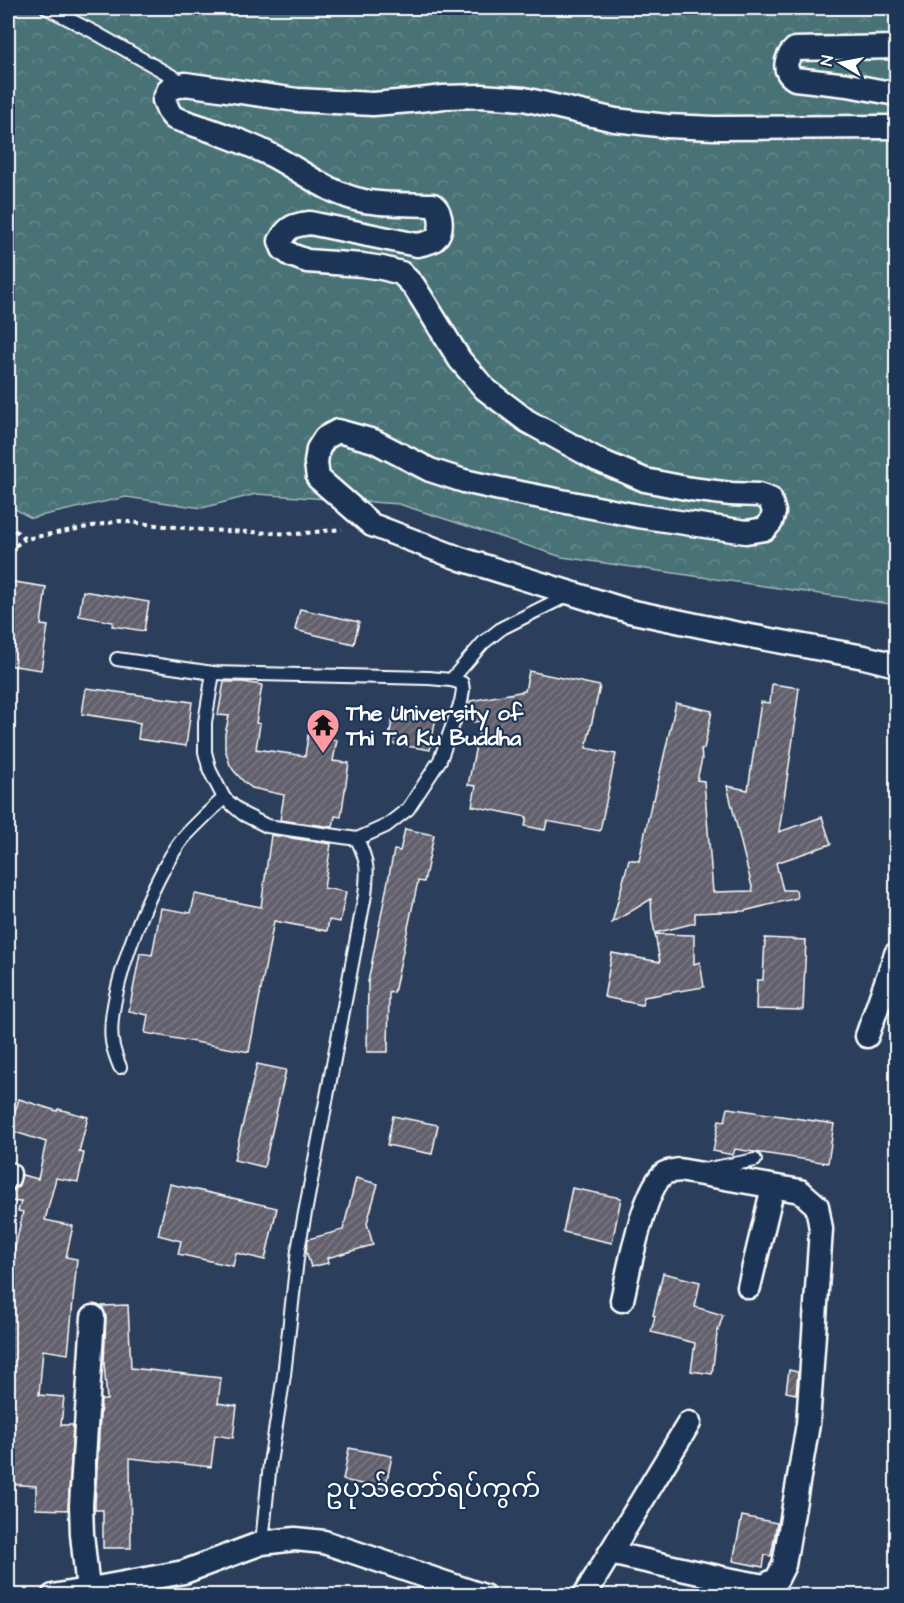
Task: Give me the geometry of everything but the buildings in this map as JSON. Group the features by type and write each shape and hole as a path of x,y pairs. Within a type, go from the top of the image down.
{"street":[{"path":"897,47 795,49 786,63 788,73 795,80 897,94"},
{"path":"897,127 667,126 615,120 524,99 492,97 444,97 373,104 297,100 185,84 169,89 165,96 165,105 174,118 272,155 334,191 363,201 398,205 433,205 437,208 440,229 438,236 431,242 417,245 310,223 293,226 286,230 280,241 291,255 308,261 362,265 401,273 414,286 460,360 485,389 527,420 598,460 645,480 731,494 758,495 770,499 774,512 771,522 765,529 746,532 638,516 464,480 430,470 375,441 338,431 325,438 318,449 316,463 318,478 372,525 461,559 630,611 897,665"},
{"path":"867,1036 897,954"},
{"path":"609,1553 764,1586 777,1579 784,1565 808,1424 821,1229 817,1206 800,1191 679,1170 665,1173 653,1188 639,1226 622,1300"},
{"path":"749,1287 773,1187"},
{"path":"88,1590 81,1505 93,1317"},
{"path":"584,1596 689,1423"},
{"path":"53,1596 88,1590 165,1586 184,1572 262,1543 295,1539 324,1542 484,1596"}],"lane":[{"path":"47,8 185,84"},
{"path":"451,680 483,643 502,628 572,594"},
{"path":"117,659 213,673 451,680 462,683 463,690 461,702 440,760 408,809 386,826 357,839 267,826 243,814 224,798 210,771 205,752 205,722 213,673"},
{"path":"120,1068 112,1041 115,996 135,932 164,867 184,837 224,798"},
{"path":"262,1543 270,1463 284,1375 298,1250 365,895 367,865 357,839"},
{"path":"693,1173 755,1160"}],"path":[{"path":"8,551 25,539 119,521 203,530 297,534 372,525"},
{"path":"8,524 25,539"}],"green space":[{"path":"8,8 896,8 896,605 562,557 399,504 256,494 202,508 126,497 31,518 8,505"}],"place":[{"name":"The University of Thi Ta Ku Buddha","path":"323,754"}],"district":[{"name":"ဥပုသ်တော်ရပ်ကွက်","path":"433,1488"}]}
